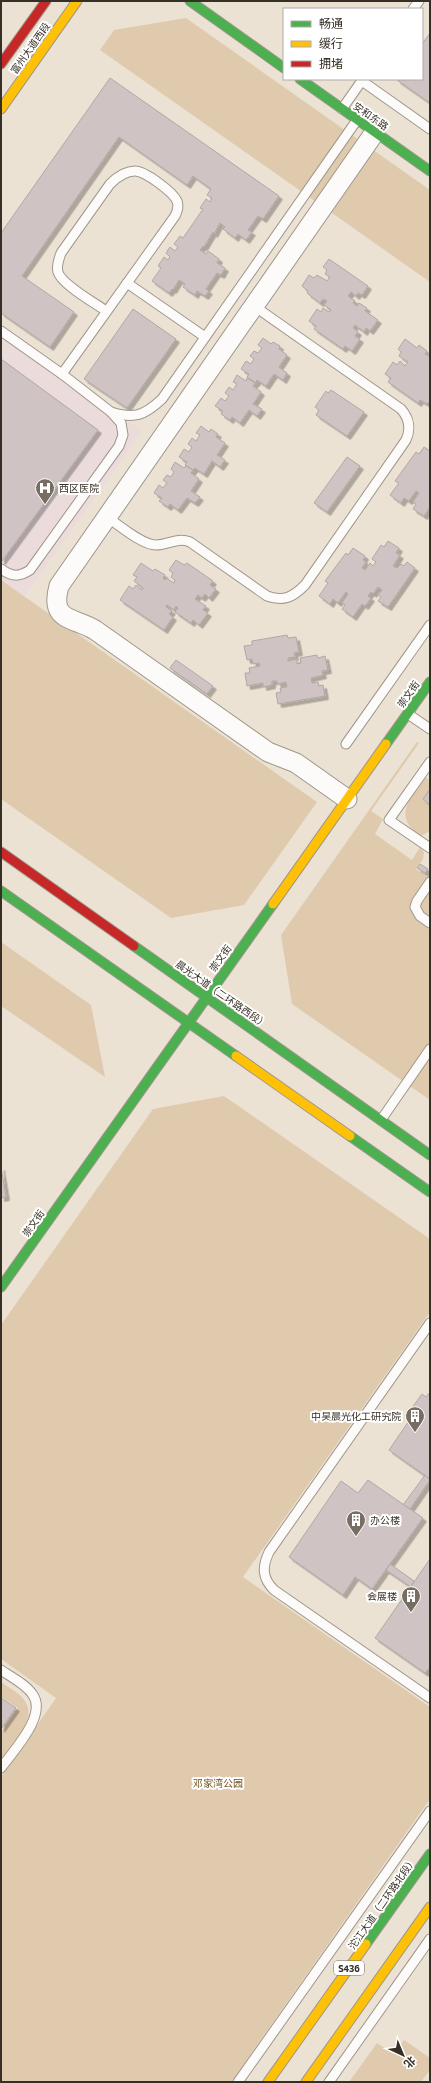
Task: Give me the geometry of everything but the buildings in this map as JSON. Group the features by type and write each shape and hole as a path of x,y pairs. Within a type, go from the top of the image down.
{"main road":[{"name":"富州大道西段","path":"1,64 46,1"},
{"name":"富州大道西段","path":"1,109 77,1"},
{"path":"190,1 283,67"},
{"name":"安和东路","path":"301,80 430,171"},
{"name":"崇文街","path":"1,1288 206,996 430,682"},
{"name":"晨光大道（二环路西段）","path":"1,852 430,1155"},
{"path":"1,891 430,1192"},
{"name":"沱江大道（二环路北段）","path":"268,2082 430,1854"},
{"name":"S436","path":"306,2082 430,1907"}],"street":[{"path":"347,799 296,763 268,752 95,630 82,624 75,623 63,615 58,609 56,597 59,586 375,132"}],"lane":[{"path":"342,109 362,80 430,129"},
{"path":"111,412 126,417 148,411 162,399 357,120"},
{"path":"62,374 175,216 178,208 178,202 171,192 141,172 134,171 117,177 110,184 61,253 58,262 58,271 66,282 106,312"},
{"path":"127,283 205,337"},
{"path":"107,517 149,544 157,545 176,540 190,542 267,596 281,600 287,599 293,596 305,584 389,464 409,434 409,426 405,414 254,306"},
{"path":"1,331 62,374 111,412 121,423 123,435 119,446 30,570 22,575 16,576 1,569"},
{"path":"346,744 430,625"},
{"path":"408,714 430,729"},
{"path":"430,762 389,820 430,848"},
{"path":"430,882 417,901 415,907 420,916 430,922"},
{"path":"381,1120 430,1049"},
{"path":"430,1323 269,1552 264,1570 269,1584 274,1590 430,1698"},
{"path":"1,1670 27,1688 34,1695 37,1704 37,1713 33,1722 1,1768"},
{"path":"238,2082 430,1811"},
{"path":"329,2082 430,1939"}],"shaded area":[{"name":"西区医院","path":"1,331 142,431 25,596 1,580"}],"green space":[{"path":"186,18 430,190 430,282 100,50 114,30"},
{"path":"1,580 317,802 244,905 171,918 1,799"},
{"path":"417,742 419,743 371,811 383,819 375,834 412,860 420,847 424,852 423,859 416,869 430,879 430,1100 292,1004 281,935"},
{"path":"425,777 430,780 430,789 423,799 430,805 430,831 421,836 412,829 407,822 405,814 406,807 410,799"},
{"path":"1,942 91,1005 105,1077 1,1006"},
{"name":"邓家湾公园","path":"224,1096 430,1239 430,1312 243,1577 430,1707 430,1799 231,2082 1,2082 1,1777 56,1698 1,1659 1,1325 153,1109"},
{"path":"1,1682 23,1698 28,1708 28,1716 22,1732 1,1760 1,1732 18,1708 1,1697"},
{"path":"404,2040 430,2058 430,2070 421,2082 349,2082 377,2043 394,2053"}],"traffic: fast":[{"path":"190,1 283,67"},
{"path":"301,80 430,171"},
{"path":"386,744 430,682"},
{"path":"1,891 236,1056"},
{"path":"1,1287 273,904"},
{"path":"134,946 430,1155"},
{"path":"350,1136 430,1192"},
{"path":"366,1944 430,1854"}],"traffic: slow":[{"path":"1,109 77,1"},
{"path":"273,904 386,744"},
{"path":"236,1056 350,1136"},
{"path":"306,2082 430,1907"},
{"path":"268,2082 366,1944"}],"traffic: jam":[{"path":"1,64 46,1"},
{"path":"1,852 134,946"}],"place":[{"name":"西区医院","path":"45,505"},
{"name":"中昊晨光化工研究院","path":"415,1433"},
{"name":"办公楼","path":"356,1537"},
{"name":"会展楼","path":"411,1613"}]}
